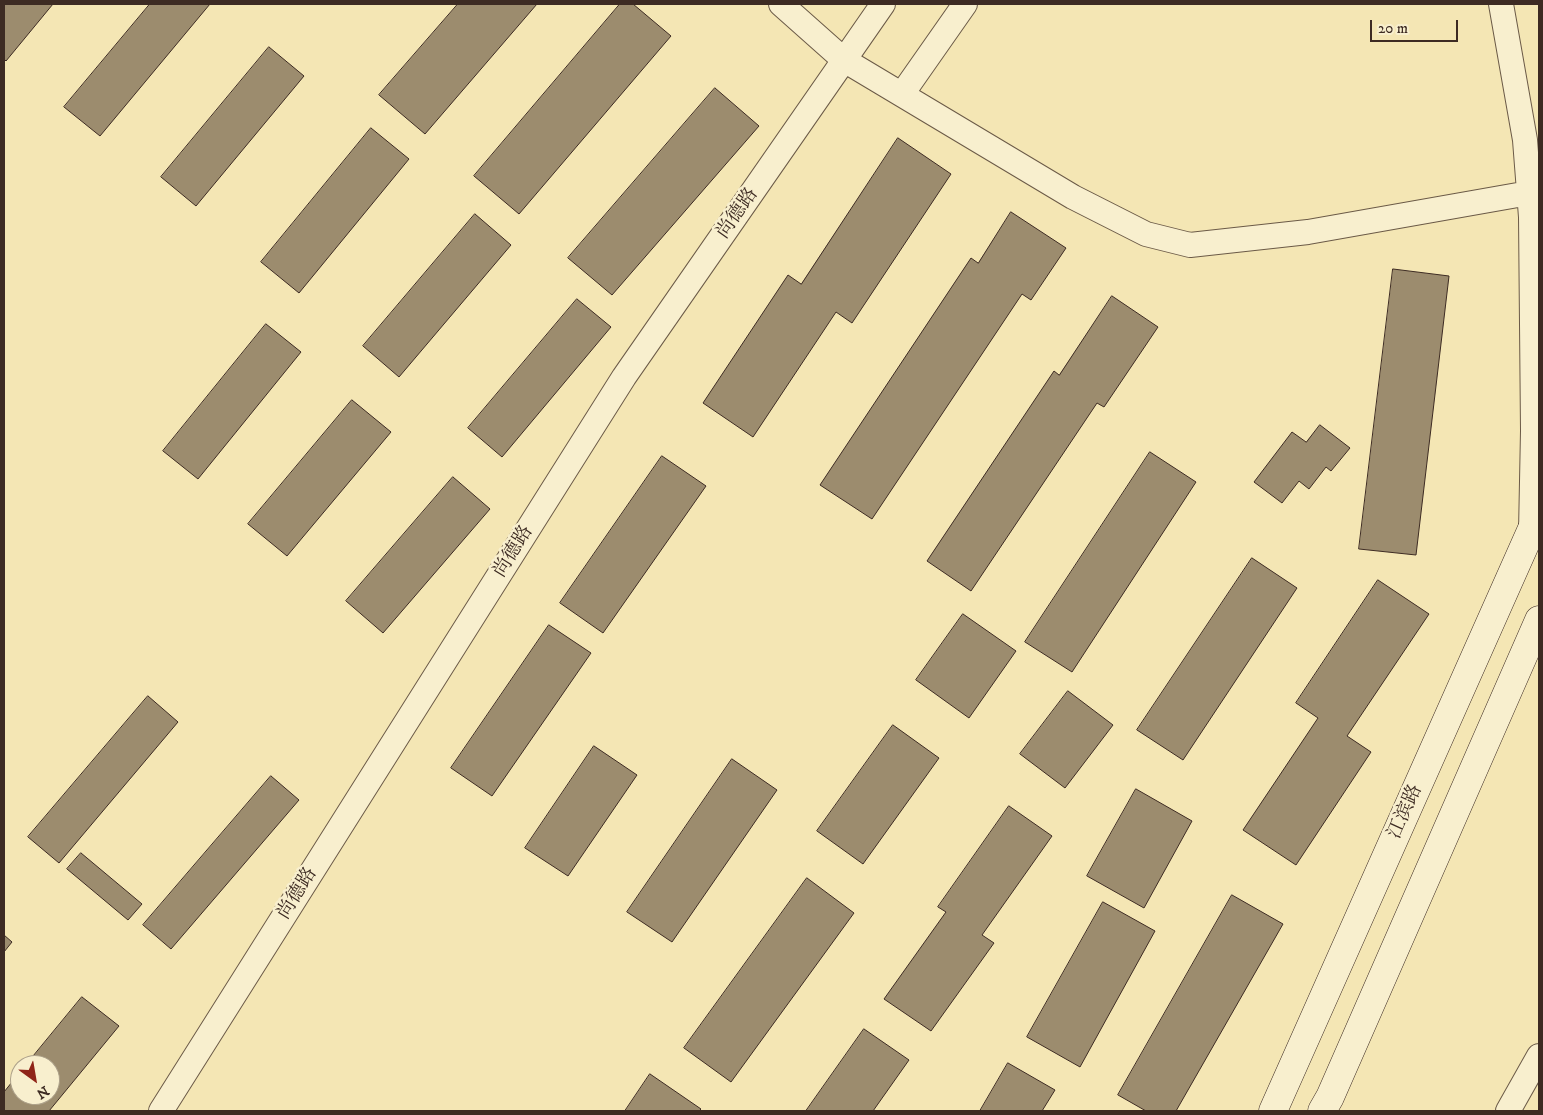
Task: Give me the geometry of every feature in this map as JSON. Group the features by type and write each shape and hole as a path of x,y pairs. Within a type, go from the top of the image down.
{"main road":[{"name":"江滨路","path":"1273,1111 1535,522"},
{"path":"1322,1111 1338,1079 1539,620"}],"street":[{"path":"781,4 844,60 1073,196 1146,234 1190,245 1308,232 1529,193"},
{"name":"尚德路","path":"161,1111 624,377 884,4"},
{"path":"902,94 965,4"},
{"path":"1501,4 1525,140 1531,216 1535,522"},
{"path":"1508,1111 1532,1086 1539,1056"}],"building":[{"path":"4,4 53,4 6,61 4,59"},
{"path":"150,4 210,4 100,136 64,107"},
{"path":"458,4 537,4 425,134 379,95"},
{"path":"620,4 633,4 671,36 519,214 474,176"},
{"path":"269,47 304,76 196,206 161,177"},
{"path":"715,88 759,126 612,295 568,258"},
{"path":"371,128 409,159 299,293 261,262"},
{"path":"898,138 951,174 852,323 836,312 753,437 703,403 788,275 801,284"},
{"path":"1011,212 1066,248 1031,300 1022,294 872,519 820,485 971,258 978,263"},
{"path":"475,214 511,245 399,377 363,346"},
{"path":"1393,269 1449,276 1416,555 1359,549"},
{"path":"1112,296 1158,327 1104,407 1097,403 971,591 927,561 1054,371 1059,375"},
{"path":"577,299 611,327 502,457 468,428"},
{"path":"266,324 301,352 198,479 163,451"},
{"path":"352,400 391,432 287,556 248,524"},
{"path":"1320,425 1350,448 1331,471 1326,467 1309,489 1299,481 1282,503 1254,482 1292,432 1306,442"},
{"path":"1150,452 1196,482 1072,672 1025,642"},
{"path":"662,456 706,486 603,633 560,603"},
{"path":"453,477 490,509 383,633 346,601"},
{"path":"1252,558 1297,588 1183,760 1137,730"},
{"path":"1378,580 1429,614 1347,736 1371,752 1296,865 1243,830 1318,718 1296,703"},
{"path":"963,614 1016,651 969,718 916,680"},
{"path":"549,625 591,653 492,796 451,768"},
{"path":"1068,691 1113,725 1065,788 1020,754"},
{"path":"148,696 178,722 59,863 28,837"},
{"path":"893,725 939,758 863,864 817,831"},
{"path":"594,746 637,775 568,876 525,848"},
{"path":"732,759 777,790 672,942 627,912"},
{"path":"271,776 299,800 171,949 143,925"},
{"path":"1136,789 1192,821 1144,908 1087,876"},
{"path":"1009,806 1052,836 982,935 994,943 931,1031 884,999 946,912 938,907"},
{"path":"81,853 142,904 128,920 67,869"},
{"path":"807,878 854,913 731,1082 684,1048"},
{"path":"1232,895 1283,924 1176,1111 1146,1111 1118,1095"},
{"path":"1103,902 1155,931 1080,1067 1027,1037"},
{"path":"4,935 12,942 4,952"},
{"path":"82,997 119,1026 60,1098 60,1055 34,1055"},
{"path":"864,1029 909,1060 873,1111 806,1111"},
{"path":"1008,1063 1055,1090 1042,1111 980,1111"},
{"path":"650,1074 701,1109 699,1111 625,1111"},
{"path":"10,1084 10,1105 54,1105 49,1111 4,1111 4,1092"}]}
